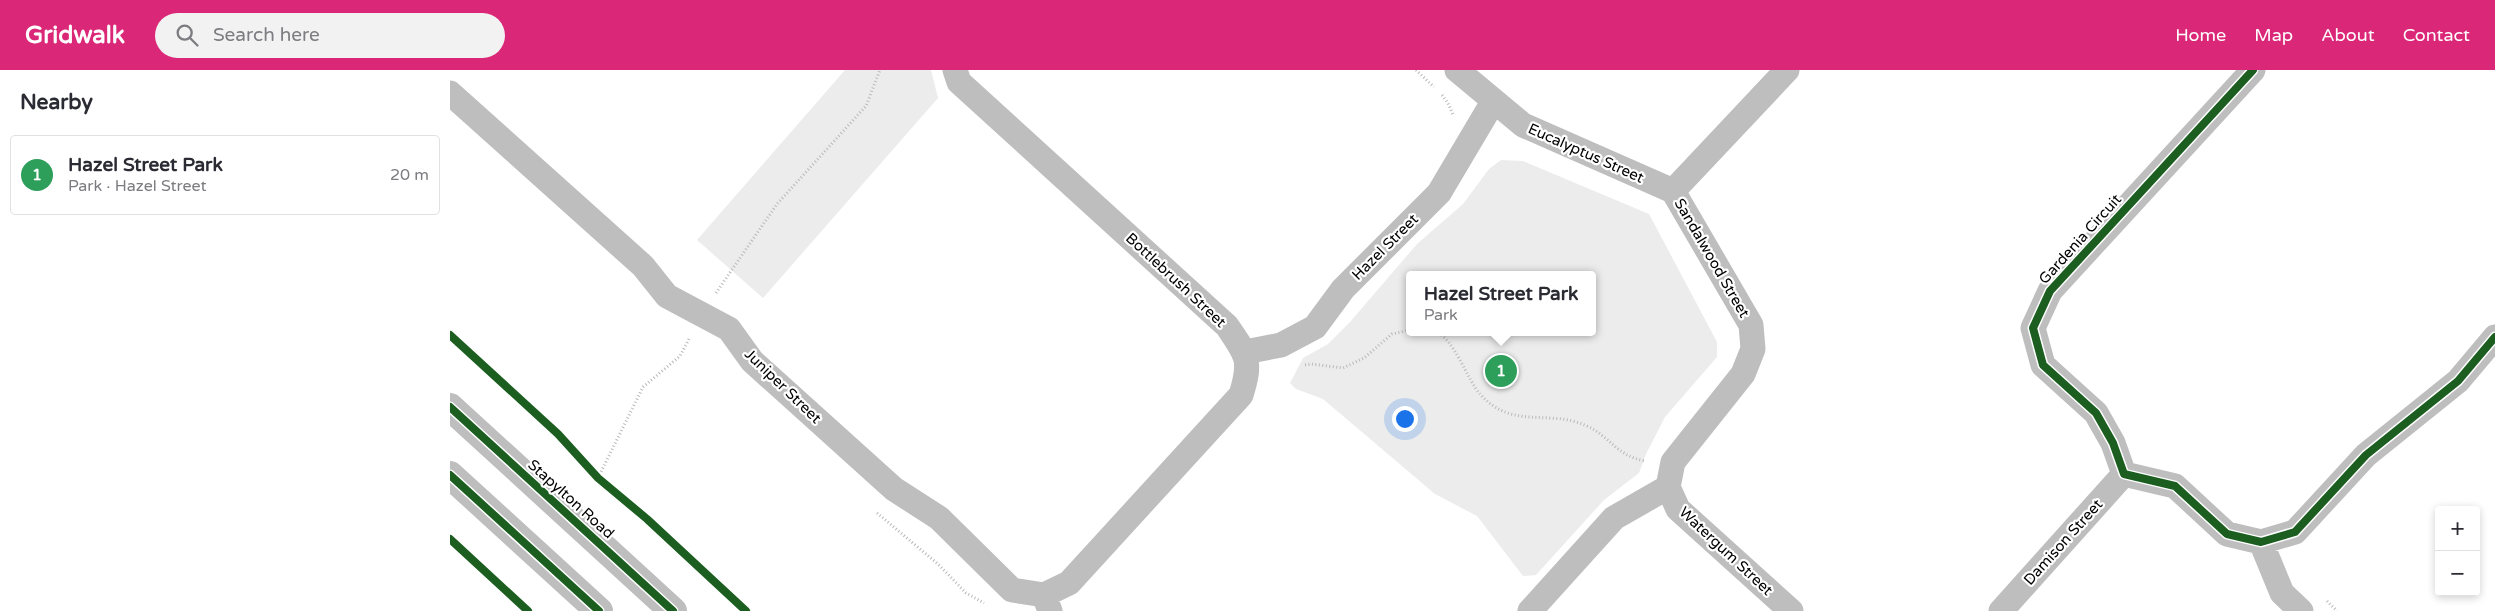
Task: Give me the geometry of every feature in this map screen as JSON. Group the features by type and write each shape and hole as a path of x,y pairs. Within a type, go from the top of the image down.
{"main road":[{"name":"Stapylton Road","path":"450,407 673,611"},
{"path":"450,475 598,611"}],"street":[{"name":"Bottlebrush Street","path":"955,70 959,82 1227,326 1245,352"},
{"name":"Eucalyptus Street","path":"1457,70 1524,126 1673,192"},
{"name":"Sandalwood Street","path":"1668,487 1673,462 1743,374 1753,349 1751,325 1673,192 1786,70"},
{"name":"Gardenia Circuit","path":"2124,474 2113,442 2096,413 2043,365 2033,328 2050,291 2252,70"},
{"name":"Juniper Street","path":"450,93 644,266 667,296 729,329 752,361 894,489 940,518 1012,590 1047,603"},
{"name":"Hazel Street","path":"1245,352 1281,345 1315,326 1343,289 1439,193 1493,102"},
{"path":"2124,474 2175,486 2227,534 2261,542 2295,532 2366,455 2458,381 2495,337"},
{"path":"1047,603 1069,583 1241,395 1248,370 1245,352"},
{"name":"Damison Street","path":"2001,611 2124,474"},
{"path":"1530,611 1614,518 1668,487"},
{"name":"Watergum Street","path":"1668,487 1678,509 1791,611"},
{"path":"2261,542 2282,593 2301,611"}],"path":[{"path":"598,478 643,386 680,356 701,314 778,204 866,106 880,70"},
{"path":"1416,70 1439,91 1448,104 1452,115 1461,115"},
{"path":"1302,366 1311,364 1343,368 1364,358 1392,334 1406,331"},
{"path":"684,336 691,340"},
{"path":"1441,336 1453,350 1479,394 1504,414 1555,418 1587,426 1628,458 1652,463"},
{"path":"592,471 605,484"},
{"path":"871,508 938,564 966,593 990,606"},
{"path":"2325,600 2337,611"}],"shaded area":[{"path":"845,70 931,70 938,98 763,298 697,240"},
{"path":"1501,160 1523,161 1649,214 1717,342 1717,357 1665,417 1646,454 1639,473 1604,500 1536,575 1523,576 1477,516 1435,494 1323,399 1296,389 1290,383 1303,358 1328,344 1350,322 1417,244 1463,204 1489,169"}],"cycle path":[{"path":"2253,70 2050,291 2033,328 2043,365 2096,413 2113,443 2124,474 2175,486 2227,534 2261,542 2295,532 2366,455 2458,381 2495,337"},
{"path":"450,335 558,434 598,478 647,519 746,611"},
{"path":"450,407 673,611"},
{"path":"450,475 599,611"},
{"path":"450,539 528,611"}],"place":[{"name":"Hazel Street Park","path":"1501,371"}]}
